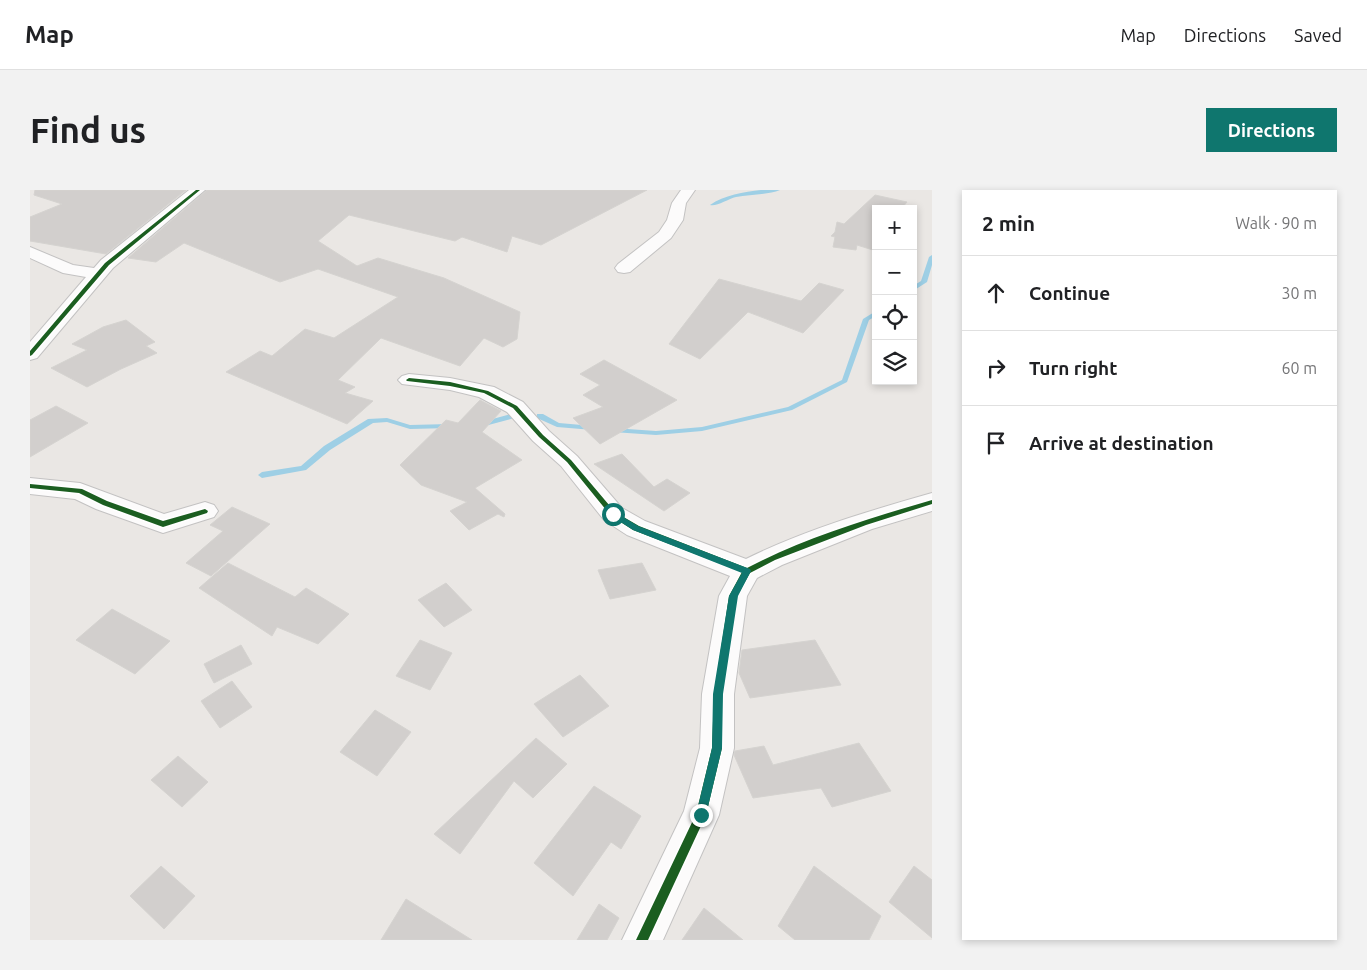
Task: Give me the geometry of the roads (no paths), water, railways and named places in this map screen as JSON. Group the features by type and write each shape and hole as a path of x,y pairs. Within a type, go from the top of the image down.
{"street":[{"path":"30,354 98,274 120,252 198,190"},
{"path":"624,268 666,235 675,220 679,203 688,190"},
{"path":"30,252 68,269 98,274"},
{"path":"409,380 450,384 486,392 515,407 541,436 569,461 613,514 636,528 747,571"},
{"path":"30,486 80,491 105,503 163,524 205,511"},
{"path":"642,940 701,815 717,748 718,694 733,596 747,571 772,558 864,522 932,502"}],"waterway":[{"path":"712,205 736,196 778,190"},
{"path":"917,286 924,282 932,257"},
{"path":"613,430 656,433 702,429 790,409 845,381 866,319 872,315"},
{"path":"481,425 515,415"},
{"path":"540,416 557,425 593,428"},
{"path":"262,475 303,468 327,448 371,421 387,420 410,427 450,426"}]}
